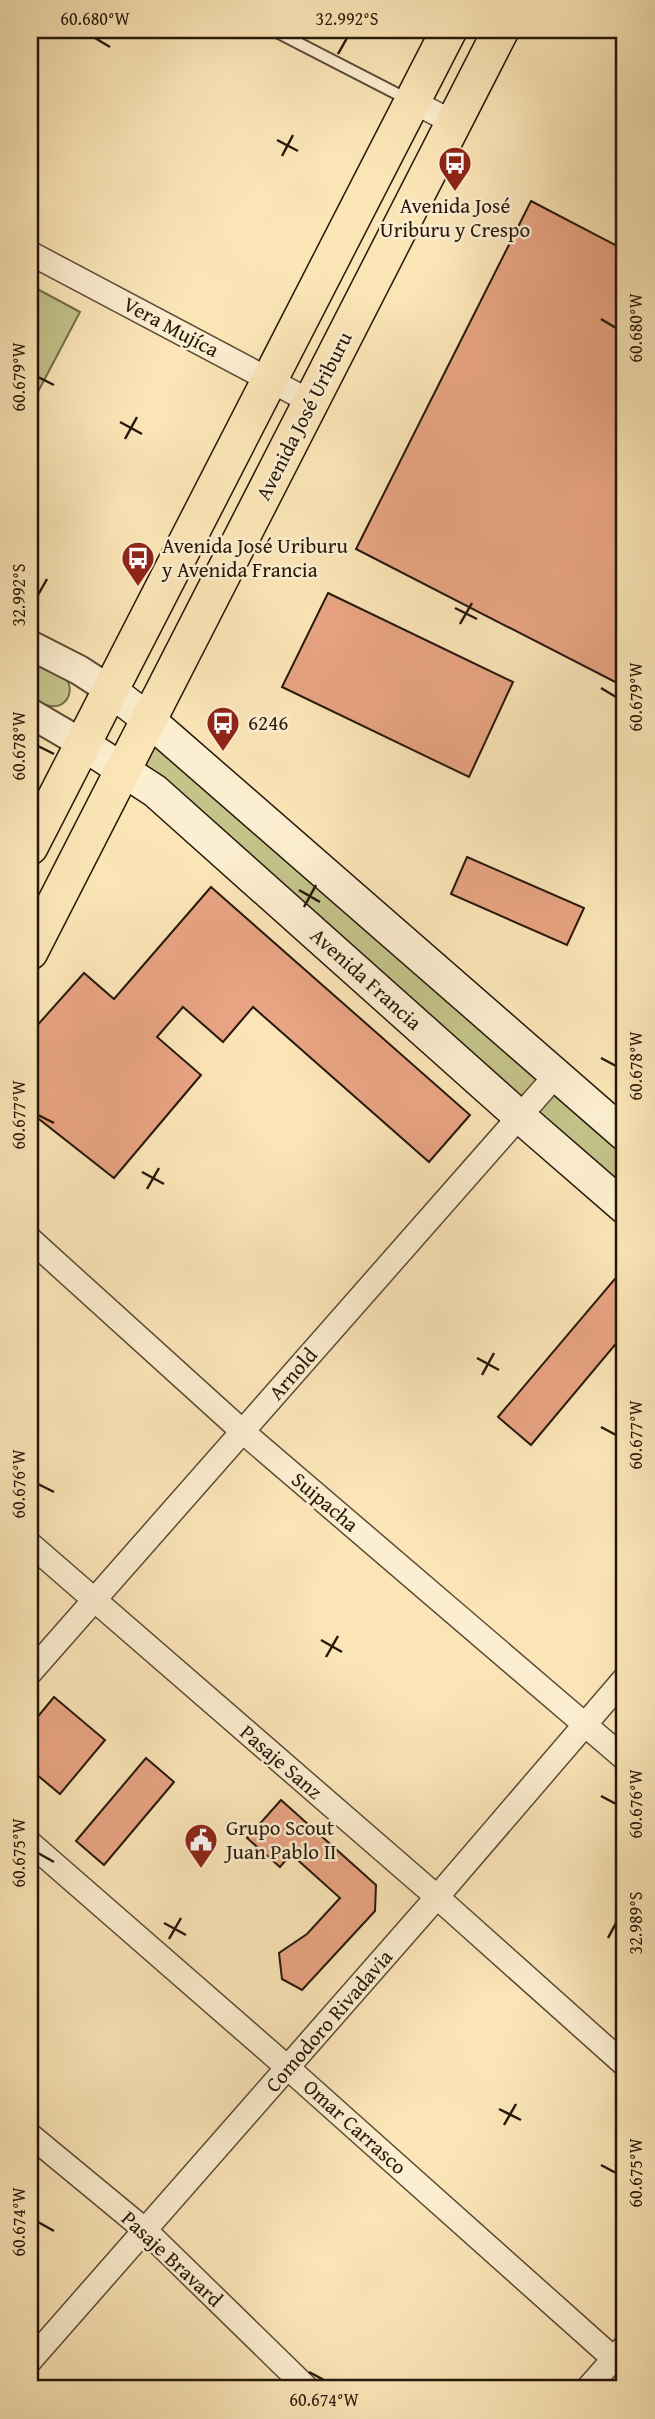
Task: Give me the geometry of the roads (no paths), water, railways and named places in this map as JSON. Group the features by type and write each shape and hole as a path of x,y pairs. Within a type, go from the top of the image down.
{"main road":[{"path":"30,847 449,30"},
{"name":"Avenida José Uriburu","path":"30,952 501,30"},
{"path":"110,690 149,720 625,1135"},
{"name":"Avenida Francia","path":"83,744 155,791 625,1208"}],"street":[{"path":"412,101 454,122"},
{"name":"Vera Mujíca","path":"30,253 311,402"},
{"path":"30,645 79,670 110,690"},
{"name":"Avenida Francia","path":"30,713 83,744"},
{"name":"Arnold","path":"30,1673 556,1075"},
{"name":"Suipacha","path":"30,1239 242,1432 625,1759"},
{"name":"Pasaje Sanz","path":"30,1544 437,1897 625,2065"},
{"name":"Comodoro Rivadavia","path":"30,2361 625,1678"},
{"name":"Omar Carrasco","path":"30,1843 620,2352"},
{"name":"Pasaje Bravard","path":"30,2135 145,2230 309,2389"},
{"path":"587,2389 620,2352"}],"lane":[{"path":"273,30 412,101"}],"place":[{"name":"Avenida José Uriburu y Crespo","path":"455,193"},
{"name":"Avenida José Uriburu y Avenida Francia","path":"138,588"},
{"name":"6246","path":"223,753"},
{"name":"Grupo Scout Juan Pablo II","path":"201,1870"}]}
